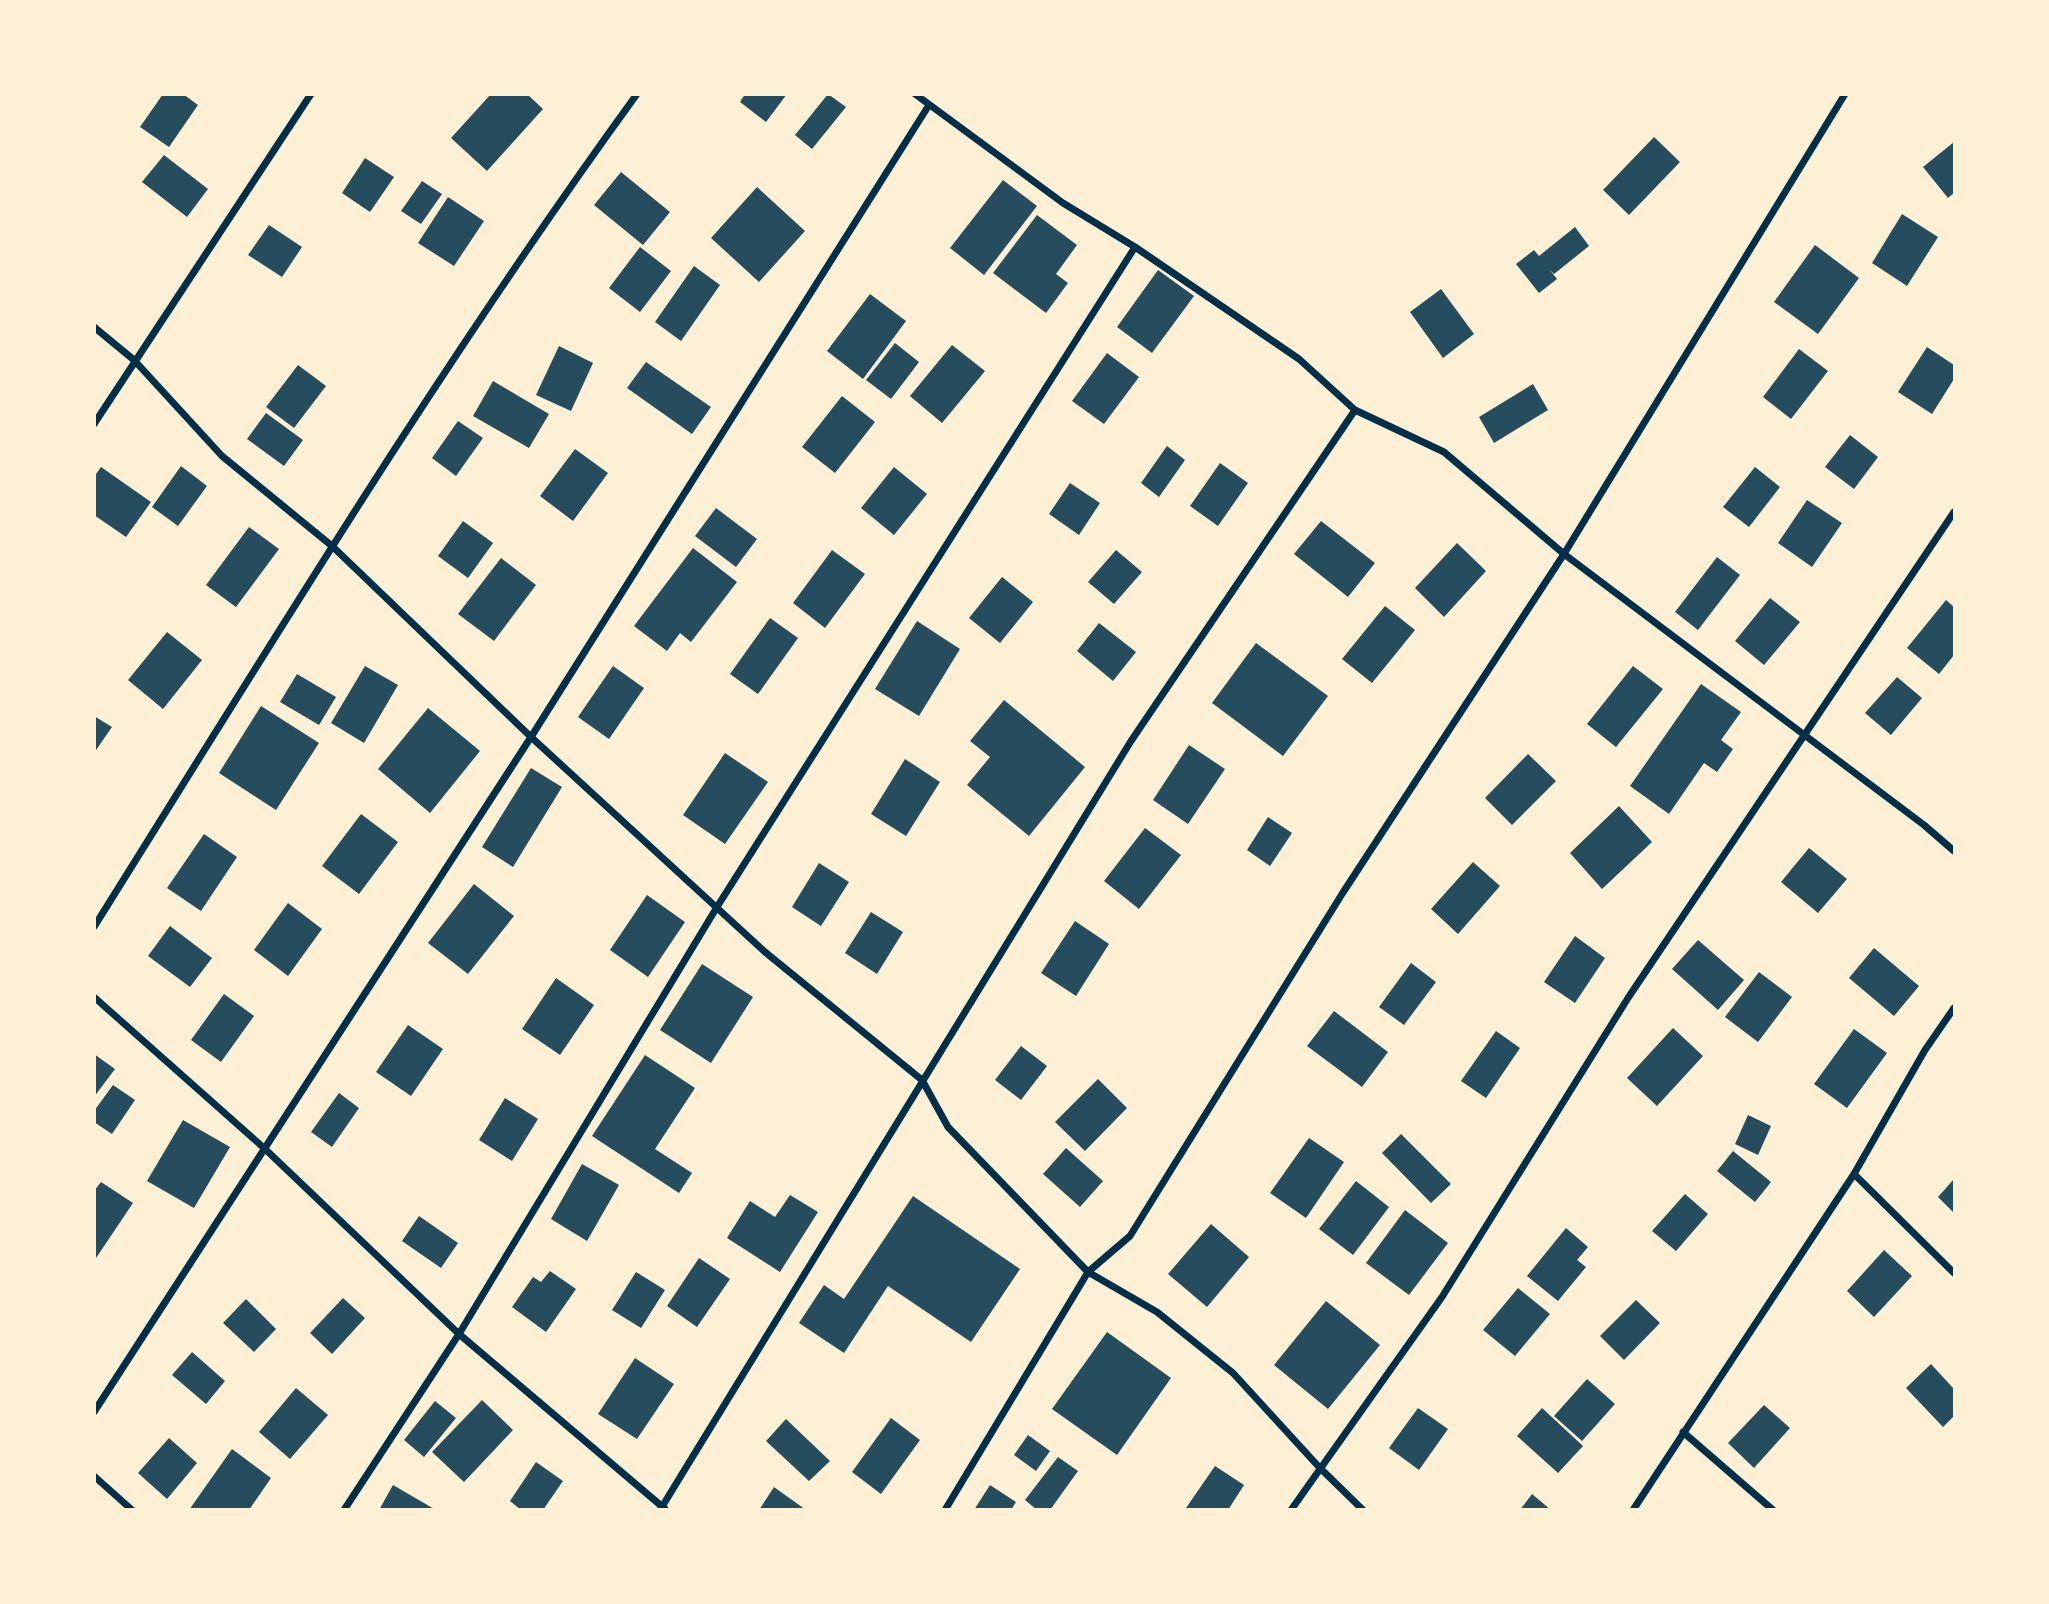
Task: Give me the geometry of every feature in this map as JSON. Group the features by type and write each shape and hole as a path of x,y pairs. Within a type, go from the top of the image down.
{"street":[{"path":"94,424 311,94"},
{"path":"94,927 332,546 554,208 637,94"},
{"path":"915,94 1063,203 1135,247 1300,359 1356,411 1444,452 1564,554 1955,851"},
{"path":"945,1510 1088,1272 1130,1236 1342,894 1564,554 1845,94"},
{"path":"94,1412 531,737 929,105"},
{"path":"344,1510 459,1334 717,907 1135,247"},
{"path":"94,327 134,360 222,456 332,546 531,737 765,952 922,1080 948,1128 1088,1272 1157,1312 1233,1373 1319,1467 1363,1510"},
{"path":"94,997 264,1148 459,1334 663,1508 1131,741 1356,411"},
{"path":"1291,1510 1442,1297 1628,998 1802,734 1955,512"},
{"path":"1633,1510 1854,1174 1925,1050 1955,1008"},
{"path":"1854,1174 1955,1273"},
{"path":"1683,1432 1773,1510"},
{"path":"94,1476 132,1510"}],"building":[{"path":"163,94 183,94 198,105 169,147 140,127"},
{"path":"491,94 527,94 543,109 487,171 451,138"},
{"path":"745,94 787,94 766,122 740,102"},
{"path":"828,94 846,107 812,149 795,135"},
{"path":"1654,137 1680,162 1629,215 1603,190"},
{"path":"1954,142 1954,193 1948,198 1923,167"},
{"path":"164,155 208,189 187,217 142,182"},
{"path":"365,158 394,177 370,212 342,193"},
{"path":"621,172 670,212 643,245 594,205"},
{"path":"1003,180 1037,206 984,275 950,248"},
{"path":"422,181 442,194 421,224 401,211"},
{"path":"757,187 805,231 759,282 711,238"},
{"path":"448,197 484,221 454,266 418,243"},
{"path":"1902,214 1938,237 1907,286 1872,263"},
{"path":"1037,215 1077,245 1056,274 1068,283 1046,313 993,273"},
{"path":"269,225 302,247 282,277 248,255"},
{"path":"1575,227 1589,246 1554,274 1549,269 1557,279 1539,293 1516,264 1534,250 1539,256"},
{"path":"1815,245 1859,278 1818,334 1774,302"},
{"path":"640,247 671,271 640,312 609,288"},
{"path":"694,266 720,285 681,341 655,322"},
{"path":"1158,270 1194,296 1152,353 1117,327"},
{"path":"1441,289 1474,334 1443,358 1410,312"},
{"path":"870,294 906,321 863,379 827,351"},
{"path":"895,343 919,362 891,399 866,380"},
{"path":"952,345 985,371 942,423 910,396"},
{"path":"559,346 593,363 571,411 536,395"},
{"path":"1927,347 1954,365 1954,379 1932,414 1898,392"},
{"path":"1799,349 1828,371 1791,419 1763,397"},
{"path":"1107,353 1139,377 1104,424 1072,401"},
{"path":"646,362 711,407 692,434 627,388"},
{"path":"298,365 326,386 294,428 266,407"},
{"path":"493,381 549,414 529,448 473,416"},
{"path":"1533,384 1548,410 1494,443 1479,417"},
{"path":"842,396 875,422 835,473 802,447"},
{"path":"266,413 303,440 284,466 247,439"},
{"path":"458,421 483,438 456,476 432,458"},
{"path":"1850,435 1878,457 1854,489 1825,467"},
{"path":"1167,446 1185,460 1159,497 1141,483"},
{"path":"575,449 608,473 573,521 540,496"},
{"path":"1220,463 1248,483 1218,526 1190,506"},
{"path":"181,466 207,486 178,526 152,507"},
{"path":"101,467 151,502 126,537 94,515 94,477"},
{"path":"894,467 927,494 894,535 861,508"},
{"path":"1755,467 1780,487 1749,527 1723,507"},
{"path":"1070,483 1100,503 1079,535 1049,514"},
{"path":"1807,500 1842,523 1812,567 1778,543"},
{"path":"716,508 757,539 736,567 695,536"},
{"path":"463,521 493,543 468,578 438,556"},
{"path":"1321,521 1375,563 1348,597 1294,554"},
{"path":"249,527 279,549 236,607 206,585"},
{"path":"1457,543 1486,571 1444,617 1415,588"},
{"path":"693,548 737,582 691,642 680,633 667,651 634,626"},
{"path":"832,550 865,574 825,628 793,603"},
{"path":"1116,550 1142,572 1114,604 1088,582"},
{"path":"1717,557 1740,575 1698,630 1675,612"},
{"path":"501,558 536,585 494,641 458,614"},
{"path":"1002,577 1033,602 1000,643 969,618"},
{"path":"1770,598 1800,622 1764,665 1735,641"},
{"path":"1946,600 1954,607 1954,655 1939,674 1907,648"},
{"path":"1385,606 1415,630 1372,683 1342,659"},
{"path":"770,618 798,638 758,694 730,674"},
{"path":"917,621 960,649 919,716 875,689"},
{"path":"1099,623 1136,652 1113,681 1077,651"},
{"path":"167,632 202,660 163,709 128,680"},
{"path":"1256,643 1328,696 1283,756 1212,703"},
{"path":"365,666 398,685 364,743 331,723"},
{"path":"613,666 644,688 609,739 578,717"},
{"path":"1633,666 1663,689 1616,747 1587,724"},
{"path":"297,674 336,697 319,725 280,702"},
{"path":"1897,677 1922,698 1891,735 1865,713"},
{"path":"1701,684 1741,712 1721,740 1733,749 1717,772 1704,763 1669,814 1630,786"},
{"path":"1004,700 1085,767 1029,836 967,785 990,757 970,741"},
{"path":"261,706 319,743 276,810 219,773"},
{"path":"428,708 480,751 430,813 378,769"},
{"path":"94,716 112,727 94,753"},
{"path":"1189,745 1225,769 1188,824 1153,800"},
{"path":"725,753 768,782 725,844 683,815"},
{"path":"1528,754 1556,781 1512,825 1485,798"},
{"path":"905,759 940,782 906,836 871,814"},
{"path":"531,768 562,787 513,867 482,847"},
{"path":"1619,806 1652,842 1602,889 1570,853"},
{"path":"361,814 398,842 359,894 322,866"},
{"path":"1268,817 1292,833 1270,866 1247,850"},
{"path":"1145,828 1181,855 1139,909 1104,881"},
{"path":"204,834 237,857 201,911 167,888"},
{"path":"1809,848 1847,879 1818,913 1781,882"},
{"path":"1473,862 1500,886 1458,934 1431,909"},
{"path":"819,863 849,882 821,926 792,907"},
{"path":"474,884 514,916 468,974 428,943"},
{"path":"647,895 685,922 648,977 610,950"},
{"path":"288,903 322,929 288,976 254,950"},
{"path":"871,912 903,932 877,974 845,953"},
{"path":"1075,921 1109,944 1076,996 1041,973"},
{"path":"170,926 212,958 190,987 148,956"},
{"path":"1575,936 1605,958 1575,1003 1544,982"},
{"path":"1698,940 1744,980 1718,1010 1672,969"},
{"path":"1874,948 1919,986 1894,1016 1849,978"},
{"path":"1411,963 1436,982 1404,1025 1379,1007"},
{"path":"702,964 753,997 711,1063 660,1030"},
{"path":"1759,972 1792,997 1758,1042 1725,1017"},
{"path":"556,978 594,1005 560,1055 522,1029"},
{"path":"224,994 254,1016 221,1062 191,1040"},
{"path":"1334,1011 1388,1052 1362,1087 1307,1046"},
{"path":"408,1025 443,1049 411,1096 376,1072"},
{"path":"1673,1028 1703,1056 1657,1106 1627,1078"},
{"path":"1854,1029 1887,1053 1847,1108 1814,1084"},
{"path":"1496,1031 1520,1048 1486,1098 1461,1081"},
{"path":"1021,1046 1047,1066 1021,1100 995,1080"},
{"path":"94,1054 115,1069 94,1097"},
{"path":"645,1055 695,1088 655,1149 692,1173 679,1193 592,1136"},
{"path":"1098,1079 1127,1108 1085,1151 1055,1122"},
{"path":"113,1085 135,1100 112,1134 94,1122 94,1111"},
{"path":"339,1093 359,1108 332,1147 311,1132"},
{"path":"505,1098 538,1119 512,1161 479,1140"},
{"path":"1748,1115 1771,1126 1758,1155 1735,1144"},
{"path":"183,1120 230,1147 194,1208 147,1181"},
{"path":"1401,1134 1451,1184 1431,1203 1382,1153"},
{"path":"1309,1138 1344,1162 1306,1218 1270,1193"},
{"path":"1066,1148 1103,1181 1080,1207 1043,1174"},
{"path":"1733,1151 1771,1182 1755,1202 1717,1171"},
{"path":"582,1164 619,1185 587,1241 551,1219"},
{"path":"1954,1179 1954,1213 1938,1197"},
{"path":"1356,1181 1389,1207 1353,1255 1319,1229"},
{"path":"101,1182 133,1203 94,1261 94,1191"},
{"path":"1685,1194 1708,1214 1676,1251 1652,1231"},
{"path":"790,1195 818,1212 780,1272 727,1238 750,1201 775,1217"},
{"path":"913,1196 1020,1269 971,1342 888,1286 844,1353 799,1323 824,1285 844,1299"},
{"path":"1405,1210 1448,1243 1409,1295 1366,1263"},
{"path":"419,1216 458,1243 441,1268 402,1241"},
{"path":"1211,1224 1249,1257 1207,1307 1168,1274"},
{"path":"1566,1228 1588,1247 1577,1260 1586,1267 1558,1301 1527,1276"},
{"path":"1884,1250 1912,1276 1874,1317 1847,1291"},
{"path":"699,1258 730,1279 697,1327 667,1306"},
{"path":"550,1271 576,1289 546,1332 512,1307 533,1277 541,1282"},
{"path":"636,1272 665,1290 641,1328 612,1310"},
{"path":"1518,1288 1550,1314 1515,1356 1483,1330"},
{"path":"343,1298 365,1318 332,1354 310,1333"},
{"path":"246,1299 276,1329 254,1352 223,1323"},
{"path":"1636,1300 1660,1323 1624,1360 1600,1336"},
{"path":"1326,1301 1380,1345 1328,1409 1274,1365"},
{"path":"1107,1332 1171,1378 1117,1455 1052,1409"},
{"path":"192,1352 225,1381 206,1404 172,1375"},
{"path":"635,1358 674,1384 637,1439 598,1414"},
{"path":"1931,1364 1954,1389 1954,1416 1943,1427 1906,1388"},
{"path":"1587,1379 1615,1404 1582,1441 1554,1416"},
{"path":"296,1388 328,1415 290,1459 259,1432"},
{"path":"482,1400 513,1430 464,1482 432,1452"},
{"path":"435,1401 456,1418 424,1457 404,1440"},
{"path":"1764,1405 1790,1428 1754,1468 1728,1443"},
{"path":"1418,1408 1448,1429 1419,1470 1389,1448"},
{"path":"1542,1408 1583,1446 1558,1473 1517,1436"},
{"path":"891,1418 920,1440 881,1494 852,1472"},
{"path":"786,1419 830,1461 809,1481 766,1441"},
{"path":"1028,1435 1050,1451 1036,1471 1014,1455"},
{"path":"169,1438 197,1463 167,1499 138,1473"},
{"path":"232,1449 271,1478 249,1510 189,1510"},
{"path":"1058,1457 1078,1471 1050,1510 1037,1510 1025,1500"},
{"path":"536,1462 563,1481 543,1510 521,1510 510,1501"},
{"path":"1215,1466 1244,1485 1228,1510 1188,1510 1186,1508"},
{"path":"393,1485 436,1510 379,1510"},
{"path":"990,1485 1016,1502 1011,1510 974,1510"},
{"path":"774,1487 806,1510 759,1510"},
{"path":"1532,1494 1551,1510 1520,1510"}]}
